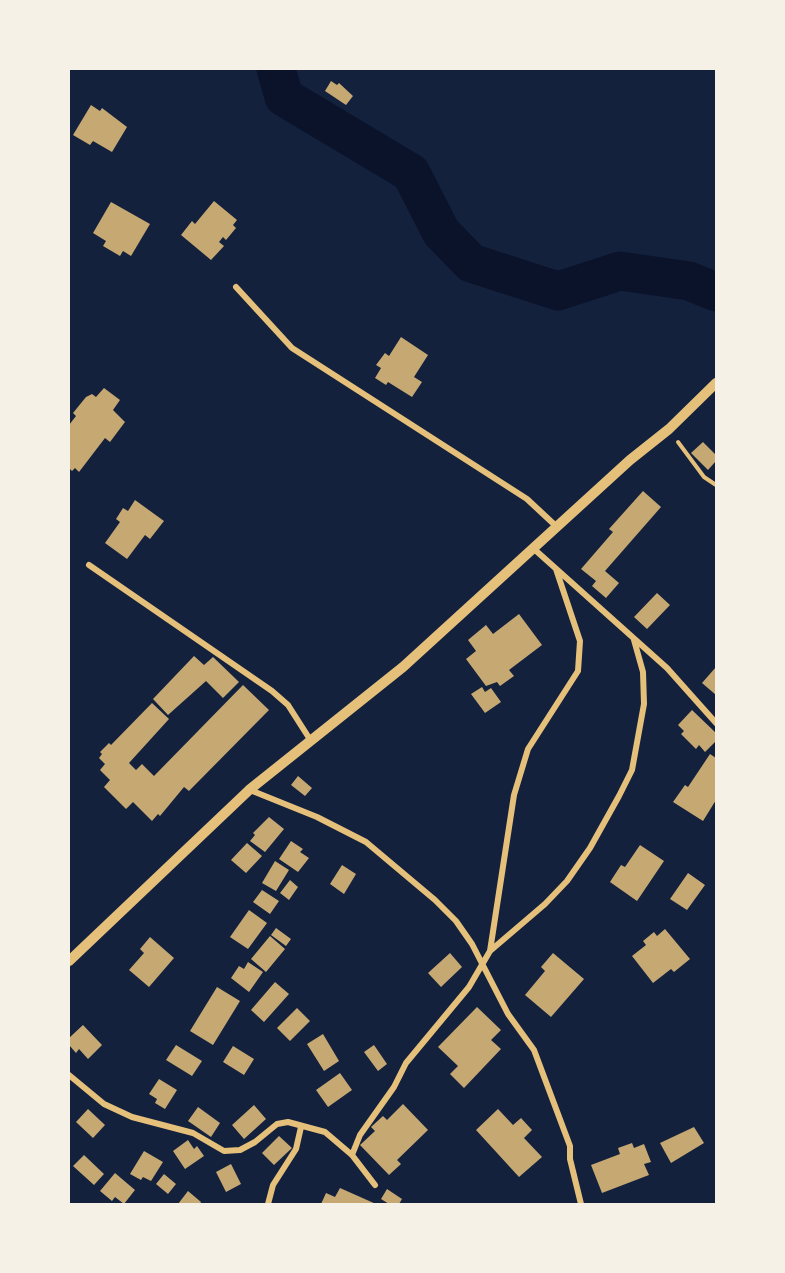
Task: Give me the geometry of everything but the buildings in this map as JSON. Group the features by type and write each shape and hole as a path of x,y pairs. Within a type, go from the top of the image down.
{"street":[{"path":"236,287 292,348 527,499 558,528"},
{"path":"69,961 249,790 403,667 630,460 669,429 716,383"},
{"path":"534,549 683,684 716,723"},
{"path":"88,565 272,691 288,705 311,741"},
{"path":"352,1155 360,1135 394,1087 406,1063 469,987 490,951 502,864 522,767 528,749 578,671 580,641 556,569"},
{"path":"490,951 545,904 567,881 590,848 632,770 644,704 643,672 634,640"},
{"path":"249,790 317,817 366,842 435,900 456,921 472,944 508,1014 534,1050 570,1146 570,1159 581,1204"},
{"path":"69,1075 104,1104 132,1117 192,1133 224,1151 240,1150 255,1142 277,1124 288,1122 325,1132 352,1155 375,1185"},
{"path":"268,1204 273,1185 296,1149 301,1127"}],"path":[{"path":"669,429 704,477 716,485"}],"waterway":[{"path":"276,69 284,97 411,173 441,232 471,263 558,291 620,271 689,281 716,292"}]}
